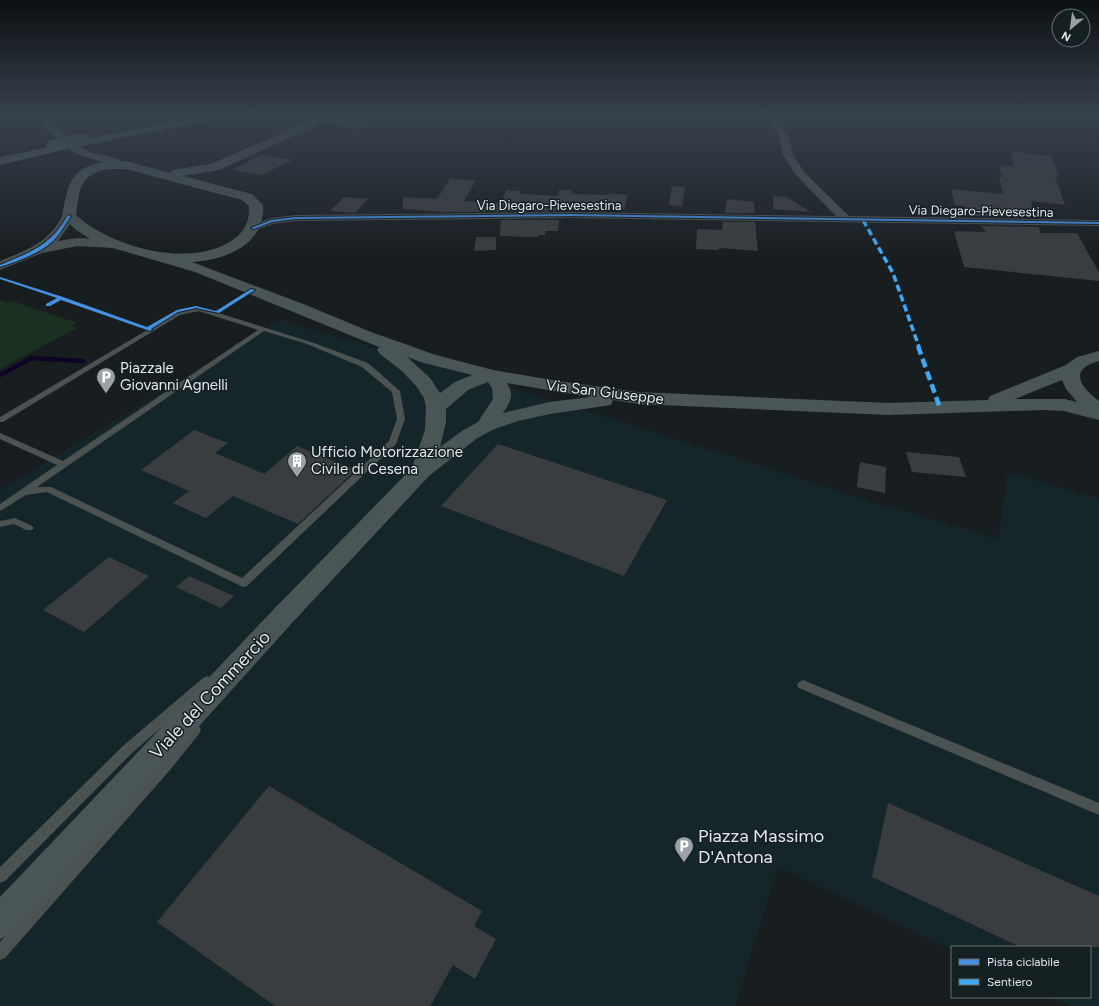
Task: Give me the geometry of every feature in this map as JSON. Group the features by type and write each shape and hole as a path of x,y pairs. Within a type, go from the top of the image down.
{"main road":[{"path":"78,162 76,182 69,216 82,229 114,244 155,255 180,258 202,257 221,252 249,233"},
{"path":"115,162 222,189 247,197 256,205 257,214 249,233 234,259 232,269 235,277 243,286"},
{"path":"144,170 181,173 215,167 226,162"},
{"path":"76,182 85,172 96,167 126,165"},
{"path":"215,167 210,172 207,179 222,189"},
{"name":"Via San Giuseppe","path":"155,255 200,269 365,336 430,359 493,375 558,387 638,398 889,409 984,405 1065,405 1099,414"},
{"name":"Viale del Commercio","path":"365,336 397,358 415,374 429,391 436,408 436,423 422,471"},
{"name":"Via San Giuseppe","path":"984,405 1072,369 1079,363 1099,356"},
{"path":"1072,369 1070,376 1073,387 1090,405 1099,410"},
{"path":"436,408 449,394 465,383 493,375"},
{"name":"Viale del Commercio","path":"486,426 502,399 501,388 493,375"},
{"name":"Viale del Commercio","path":"0,922 283,616 422,471 456,444 486,426 513,416 550,408 638,398"}],"street":[{"path":"793,162 801,174 847,220"},
{"name":"Via Diegaro-Pievesestina","path":"256,205 272,213 296,218"},
{"name":"Via Diegaro-Pievesestina","path":"249,233 271,221 296,218 571,215 1099,223"},
{"path":"38,249 57,234 69,216"},
{"path":"0,266 38,249 77,242 114,244"}],"lane":[{"path":"0,420 178,314 199,309 309,343 365,365 396,392 401,419 393,442 243,583 48,489 23,492"},
{"path":"0,508 263,329"},
{"path":"0,436 64,465"},
{"path":"0,524 15,521 29,528"},
{"path":"0,876 128,749 283,616"},
{"path":"0,953 166,766 283,616"},
{"path":"803,685 1099,809"}],"shaded area":[{"path":"281,320 588,411 886,506 998,539 1008,472 1099,499 1099,1006 1069,1006 1052,998 1091,998 1091,946 951,946 951,950 778,867 735,1006 0,1006 0,490"}],"green space":[{"path":"0,300 8,303 12,301 77,323 72,326 77,328 0,369"}],"building":[{"path":"247,162 289,162 261,175 234,169"},
{"path":"1013,162 1054,162 1059,177 1055,176 1065,205 1031,201 1036,217 972,216 963,206 955,205 951,189 1003,194 999,177 1002,177 999,165 1014,167"},
{"path":"450,179 476,180 464,201 502,203 506,190 521,191 520,194 558,196 559,190 572,190 572,194 609,195 609,193 628,195 624,209 570,208 561,209 560,211 442,212 403,209 403,197 437,199"},
{"path":"672,186 685,187 682,206 669,205"},
{"path":"773,196 787,197 811,212 773,209"},
{"path":"344,197 368,199 355,213 330,211"},
{"path":"727,199 754,202 755,213 725,213"},
{"path":"501,220 559,220 558,231 546,231 545,235 538,235 538,237 500,236"},
{"path":"723,222 755,222 758,251 719,248 719,250 696,249 697,229 722,230"},
{"path":"981,226 1039,227 1040,233 1077,233 1099,272 1099,281 964,267 954,231 986,232"},
{"path":"476,237 496,237 496,250 474,251"},
{"name":"Ufficio Motorizzazione Civile di Cesena","path":"194,430 228,443 215,453 264,474 297,446 356,470 298,524 233,496 206,518 173,503 189,491 141,470"},
{"path":"498,444 667,500 624,576 441,506"},
{"path":"906,452 959,457 966,477 912,472"},
{"path":"860,462 886,467 885,493 857,487"},
{"path":"109,557 149,576 84,632 43,610"},
{"path":"189,576 234,596 221,608 176,587"},
{"path":"269,786 482,911 474,926 496,939 475,979 453,965 430,1006 275,1006 157,922"},
{"path":"888,803 1099,896 1099,947 1018,946 872,877"}],"waterway":[{"path":"0,375 32,358 83,361"}],"marked path":[{"path":"863,220 893,273 940,408"}],"cycle path":[{"path":"253,228 271,221 296,218 571,215 1099,223"},
{"path":"0,266 31,253 52,240 62,228 69,216"},
{"path":"0,278 61,298"},
{"path":"147,329 177,311 196,307 217,312 253,290"},
{"path":"48,305 61,298 150,330"}],"place":[{"name":"Piazzale Giovanni Agnelli","path":"106,394"},
{"name":"Ufficio Motorizzazione Civile di Cesena","path":"297,478"},
{"name":"Piazza Massimo D'Antona","path":"684,863"}]}
